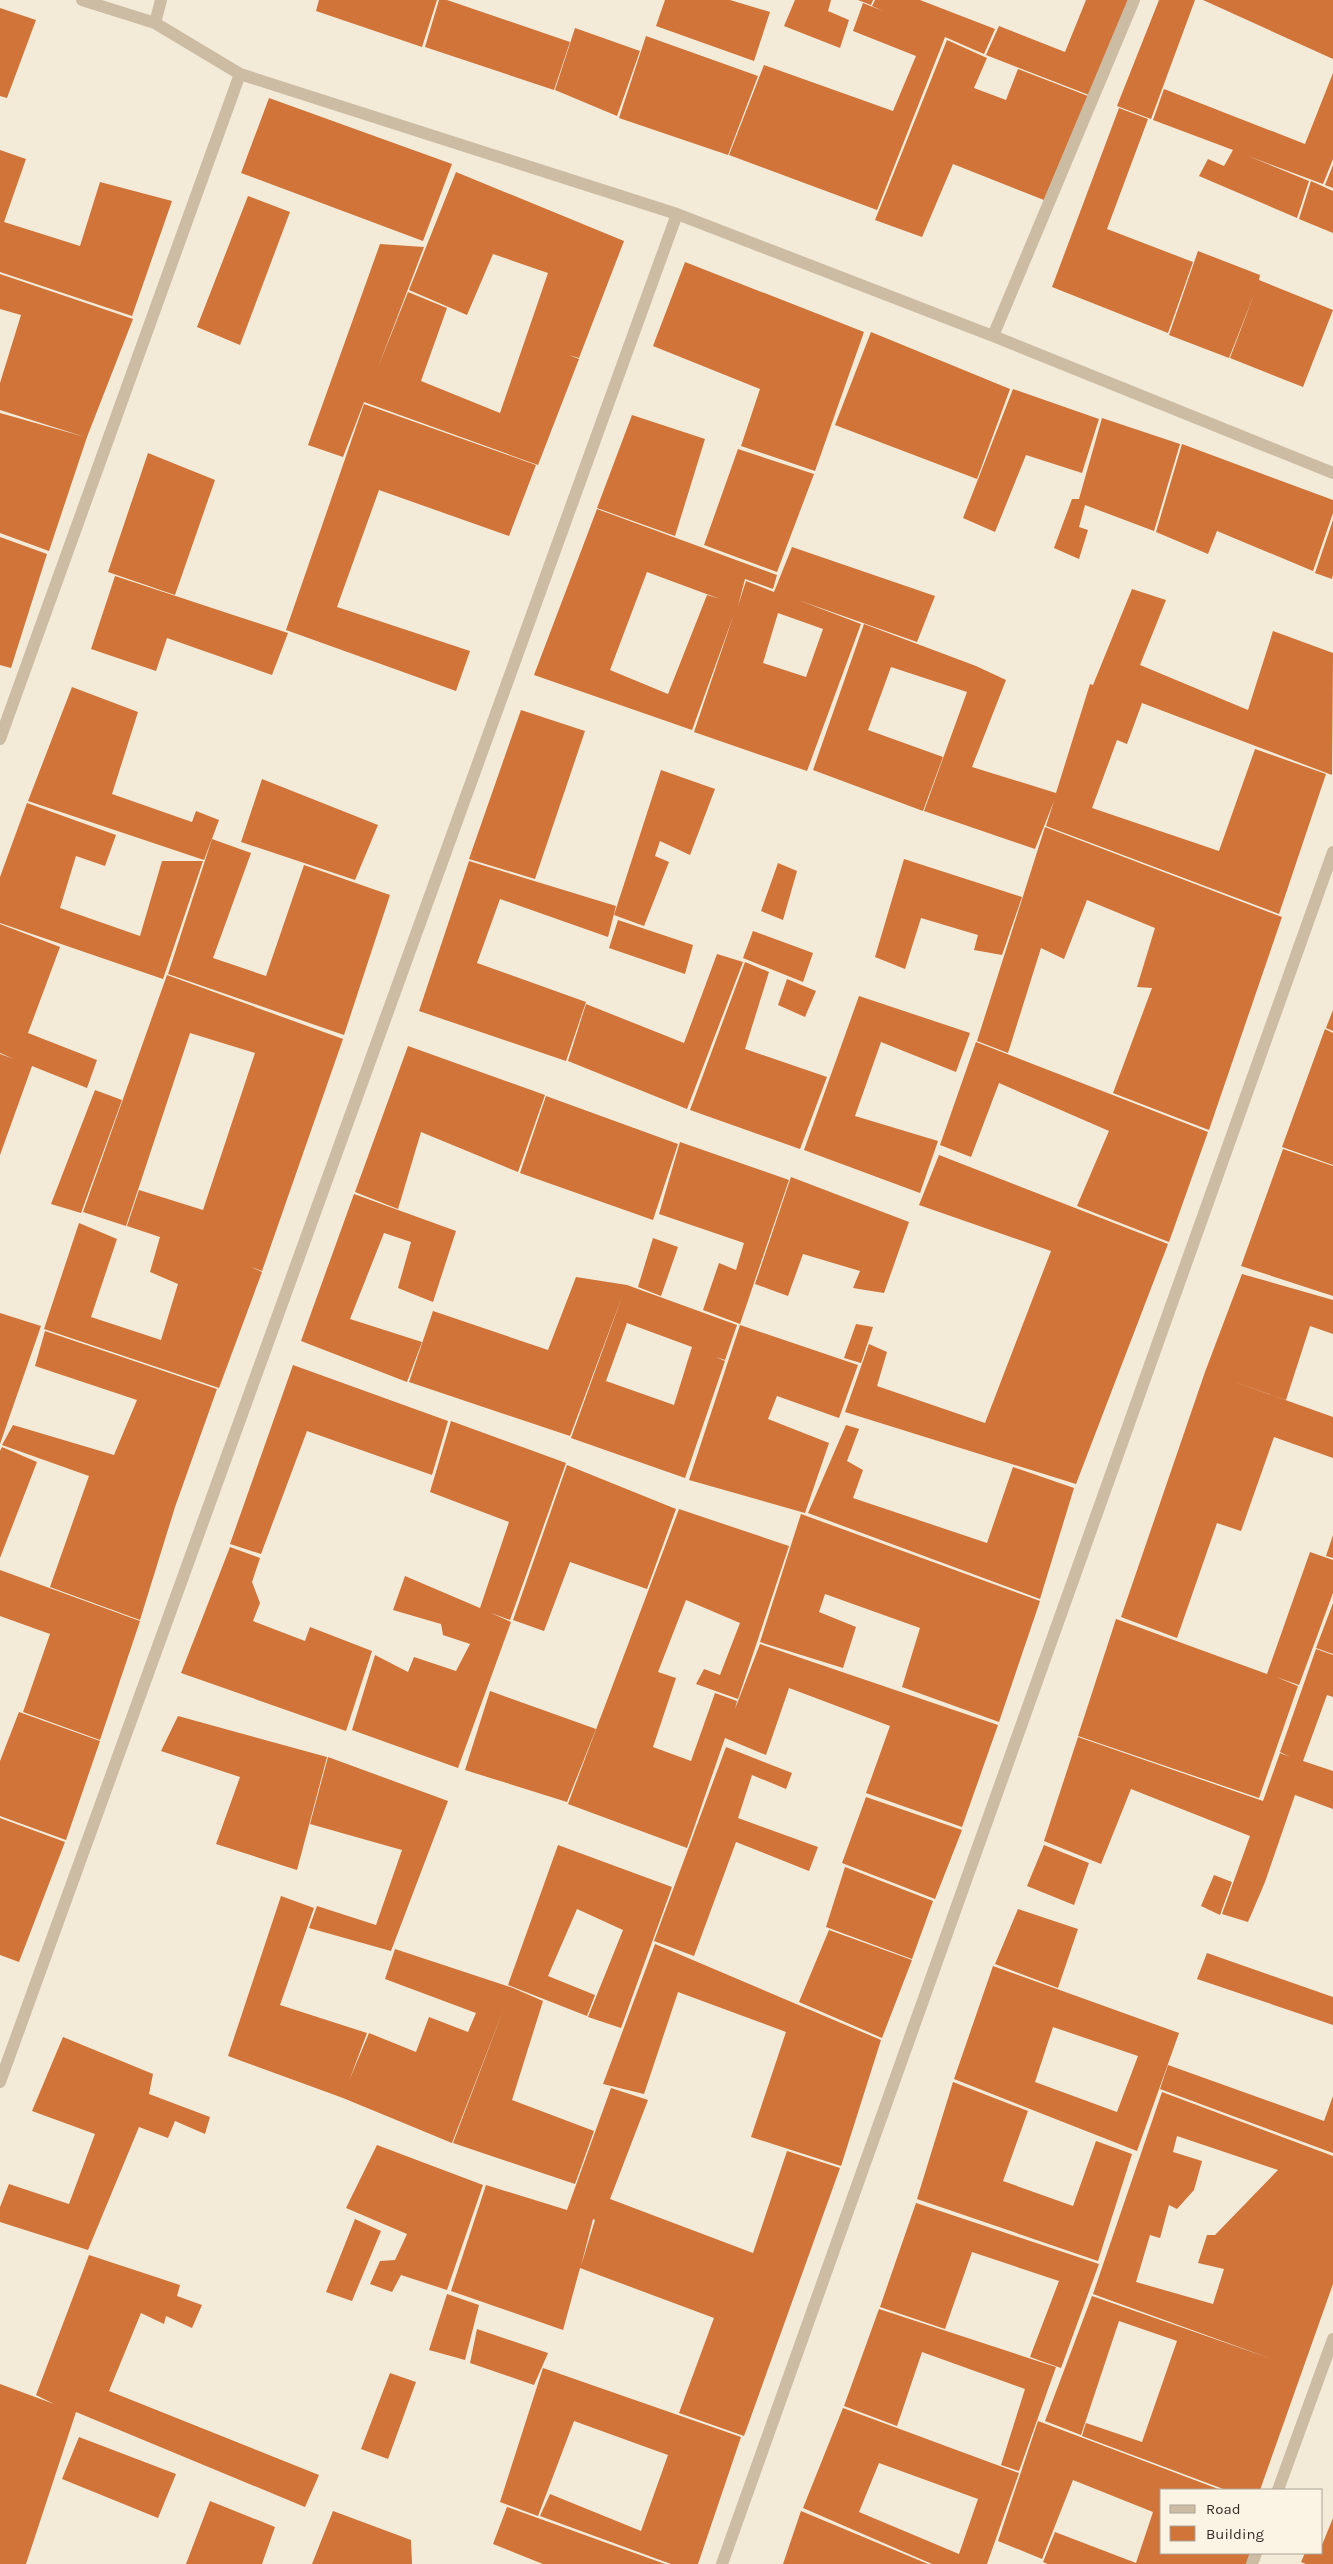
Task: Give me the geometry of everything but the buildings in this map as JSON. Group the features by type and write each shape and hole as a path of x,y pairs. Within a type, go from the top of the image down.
{"street":[{"path":"82,0 155,23 240,74 677,214 993,336 1333,473"},
{"path":"155,23 161,0"},
{"path":"993,336 1134,0"},
{"path":"0,739 240,74"},
{"path":"0,2082 677,214"},
{"path":"722,2564 1333,852"},
{"path":"1278,2489 1333,2339"}]}
